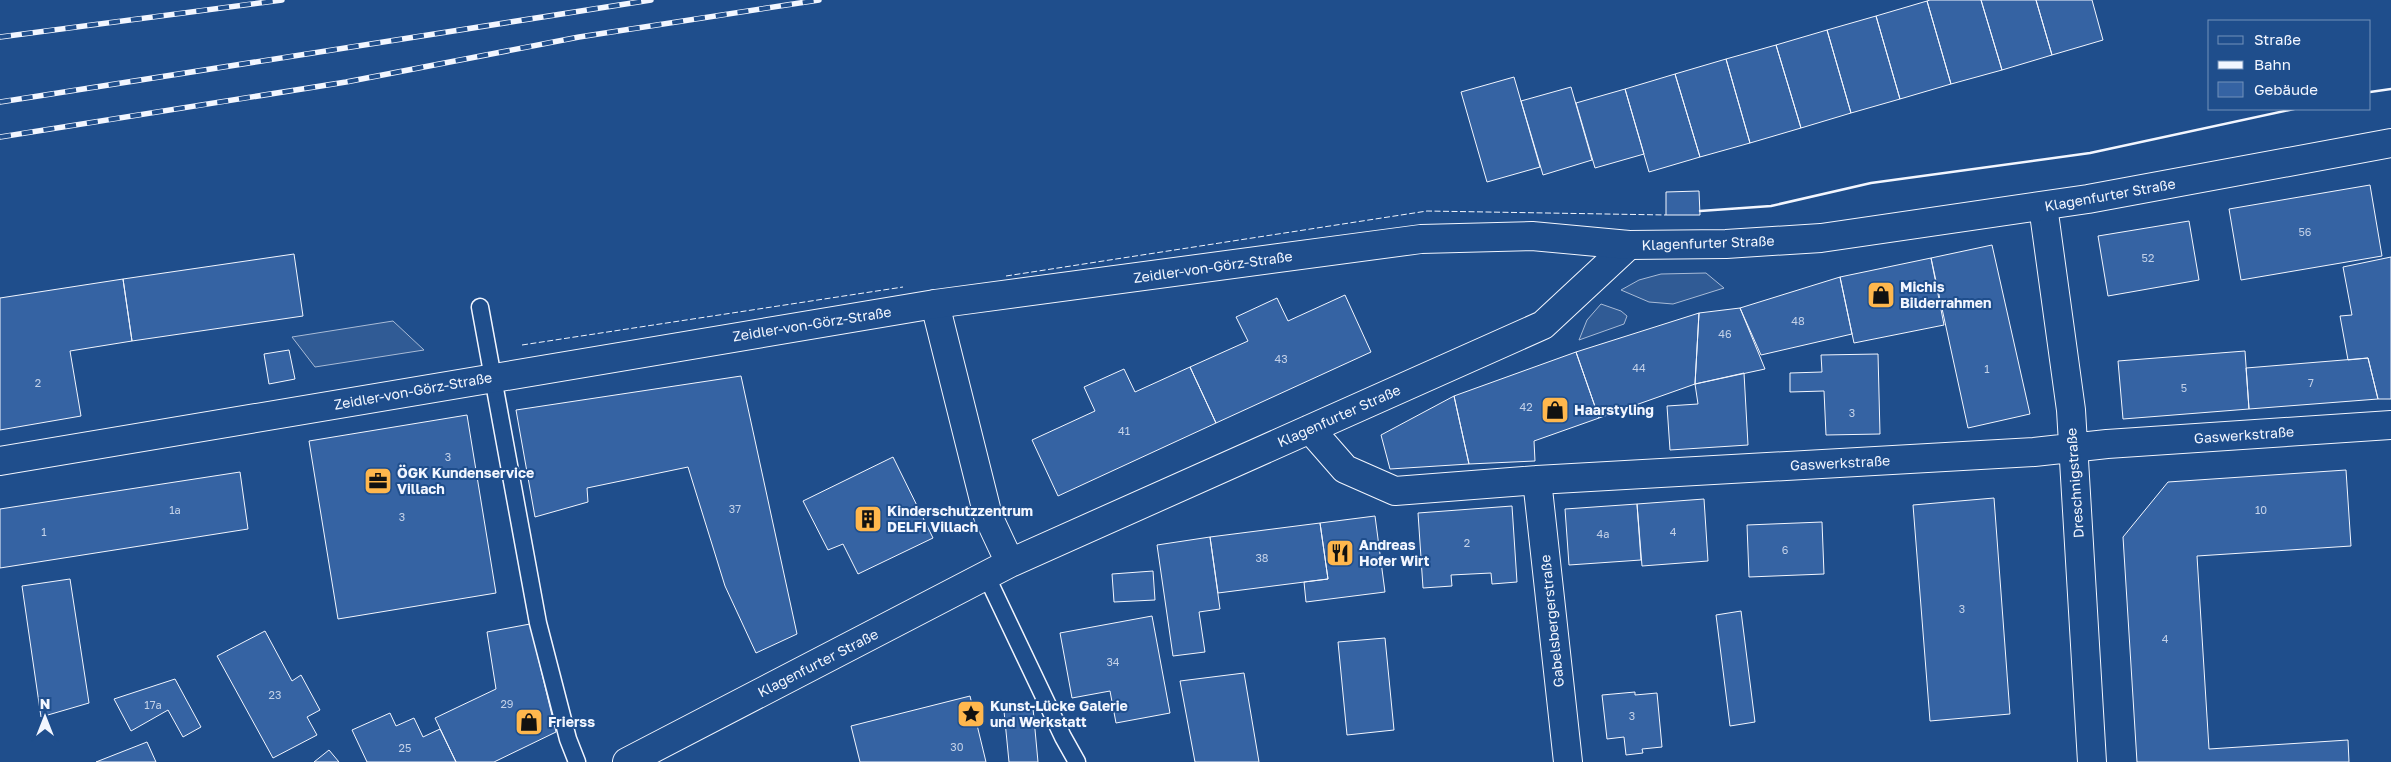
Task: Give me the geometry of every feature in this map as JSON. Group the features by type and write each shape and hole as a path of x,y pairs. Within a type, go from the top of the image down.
{"street":[{"name":"Klagenfurter Straße","path":"626,762 998,569 1543,324 1630,245 1726,244 1821,238 2043,206 2391,143"},
{"name":"Dreschnigstraße","path":"2043,206 2070,410 2092,762"},
{"name":"Zeidler-von-Görz-Straße","path":"0,461 935,304 1420,239 1532,236 1630,245"},
{"path":"935,304 988,516 998,569"},
{"name":"Gaswerkstraße","path":"1310,429 1344,469 1395,491 1537,480 2034,452 2072,447 2391,425"},
{"name":"Gabelsbergerstraße","path":"1537,480 1568,762"}],"lane":[{"path":"480,307 538,623 568,739 577,762"},
{"path":"998,569 1063,738 1077,762"}],"shaded area":[{"path":"1706,273 1724,288 1673,304 1649,302 1621,290 1639,280 1661,274"},
{"path":"1601,304 1621,311 1627,316 1624,324 1579,340 1587,320"},
{"path":"393,321 424,350 315,367 292,337"}],"building":[{"path":"1981,0 2002,70 1951,84 1927,1"},
{"path":"1981,0 2036,0 2052,55 2002,70"},
{"path":"2036,0 2092,0 2103,40 2052,55"},
{"path":"1927,1 1951,84 1900,99 1876,16"},
{"path":"1876,16 1900,99 1851,113 1827,30"},
{"path":"1827,30 1851,113 1801,128 1776,45"},
{"path":"1776,45 1801,128 1750,143 1726,59"},
{"path":"1726,59 1750,143 1700,157 1675,74"},
{"path":"1675,74 1700,157 1649,172 1625,89"},
{"path":"1514,77 1540,167 1487,182 1461,92"},
{"path":"1571,87 1592,160 1543,175 1521,101"},
{"path":"1625,89 1644,154 1595,168 1576,103"},
{"path":"2370,185 2382,256 2241,280 2229,209"},
{"path":"1699,191 1700,215 1666,215 1666,192"},
{"path":"2189,221 2199,280 2108,296 2098,236"},
{"path":"1992,245 2030,414 1968,428 1931,258"},
{"path":"294,254 303,316 132,341 123,279"},
{"path":"2391,257 2391,399 2378,399 2368,358 2348,360 2340,316 2352,315 2343,267"},
{"path":"1931,258 1944,325 1854,343 1840,277"},
{"path":"1840,277 1852,334 1761,355 1740,308"},
{"path":"123,279 132,341 70,351 81,416 0,430 0,298"},
{"path":"1345,295 1371,352 1216,423 1190,367 1248,341 1236,317 1277,298 1288,321"},
{"path":"1740,308 1765,369 1695,384 1699,313"},
{"path":"1699,313 1695,384 1599,418 1576,352"},
{"path":"289,350 295,379 269,384 264,354"},
{"path":"2245,351 2249,409 2123,419 2118,361"},
{"path":"1576,352 1599,418 1534,441 1535,461 1469,464 1454,396"},
{"path":"1878,354 1880,434 1826,435 1824,391 1790,392 1790,373 1822,372 1821,355"},
{"path":"2368,358 2378,399 2249,409 2246,368"},
{"path":"1190,367 1216,423 1058,496 1032,440 1095,411 1084,387 1124,369 1135,392"},
{"path":"1744,373 1748,445 1670,450 1667,406 1698,404 1695,384"},
{"path":"741,376 797,634 756,653 725,586 688,467 587,488 588,502 535,517 516,410"},
{"path":"1454,396 1469,464 1390,469 1381,435"},
{"path":"467,415 496,593 338,619 309,441"},
{"name":"Kinderschutzzentrum DELFI Villach","path":"893,457 933,538 858,574 843,544 828,550 803,501"},
{"path":"2346,470 2351,546 2197,556 2209,749 2348,740 2349,762 2137,762 2123,537 2168,482"},
{"path":"240,472 248,529 0,568 0,509"},
{"path":"1994,498 2010,714 1930,721 1913,505"},
{"path":"1704,499 1708,561 1642,566 1637,504"},
{"path":"1637,504 1641,560 1569,565 1565,509"},
{"path":"1512,506 1517,582 1492,584 1491,573 1451,575 1452,586 1423,588 1418,513"},
{"path":"1375,516 1385,592 1306,602 1304,582 1328,579 1320,523"},
{"path":"1822,522 1824,574 1749,577 1747,525"},
{"path":"1320,523 1328,579 1218,593 1210,537"},
{"path":"1210,537 1220,609 1199,612 1205,652 1173,656 1157,545"},
{"path":"1153,571 1155,600 1114,602 1112,574"},
{"path":"70,579 89,703 41,717 22,586"},
{"path":"1741,611 1755,722 1730,726 1716,615"},
{"path":"1152,616 1170,713 1116,723 1110,691 1072,698 1060,633"},
{"path":"530,624 556,732 494,762 456,762 435,718 496,689 487,632"},
{"path":"265,631 292,681 301,675 320,710 307,717 317,735 273,758 217,656"},
{"path":"1385,638 1394,730 1347,735 1338,642"},
{"path":"1244,673 1259,762 1195,762 1180,681"},
{"path":"175,679 201,727 183,737 168,710 131,731 114,699"},
{"path":"1635,692 1635,695 1657,693 1662,747 1642,749 1643,753 1626,755 1624,737 1607,739 1602,695"},
{"path":"970,696 986,762 860,762 851,726"},
{"path":"1033,708 1038,762 1009,762 1004,711"},
{"path":"390,713 396,726 414,718 423,737 440,729 456,762 367,762 352,730"},
{"path":"147,742 156,762 96,762"},
{"path":"329,750 339,762 314,762"}],"railway":[{"path":"0,37 282,0"},
{"path":"0,102 651,0"},
{"path":"0,137 346,82 579,37 819,0"}],"fence":[{"path":"1006,276 1427,211 1666,215"},
{"path":"522,345 903,287"}],"wall":[{"path":"2371,92 2391,89"},
{"path":"1700,211 1771,206 1871,183 2090,153 2289,110"}],"place":[{"name":"Michis Bilderrahmen","path":"1881,295"},
{"name":"Haarstyling","path":"1555,410"},
{"name":"ÖGK Kundenservice Villach","path":"378,481"},
{"name":"Kinderschutzzentrum DELFI Villach","path":"868,519"},
{"name":"Andreas Hofer Wirt","path":"1340,553"},
{"name":"Kunst-Lücke Galerie und Werkstatt","path":"971,714"},
{"name":"Frierss","path":"529,722"}]}
